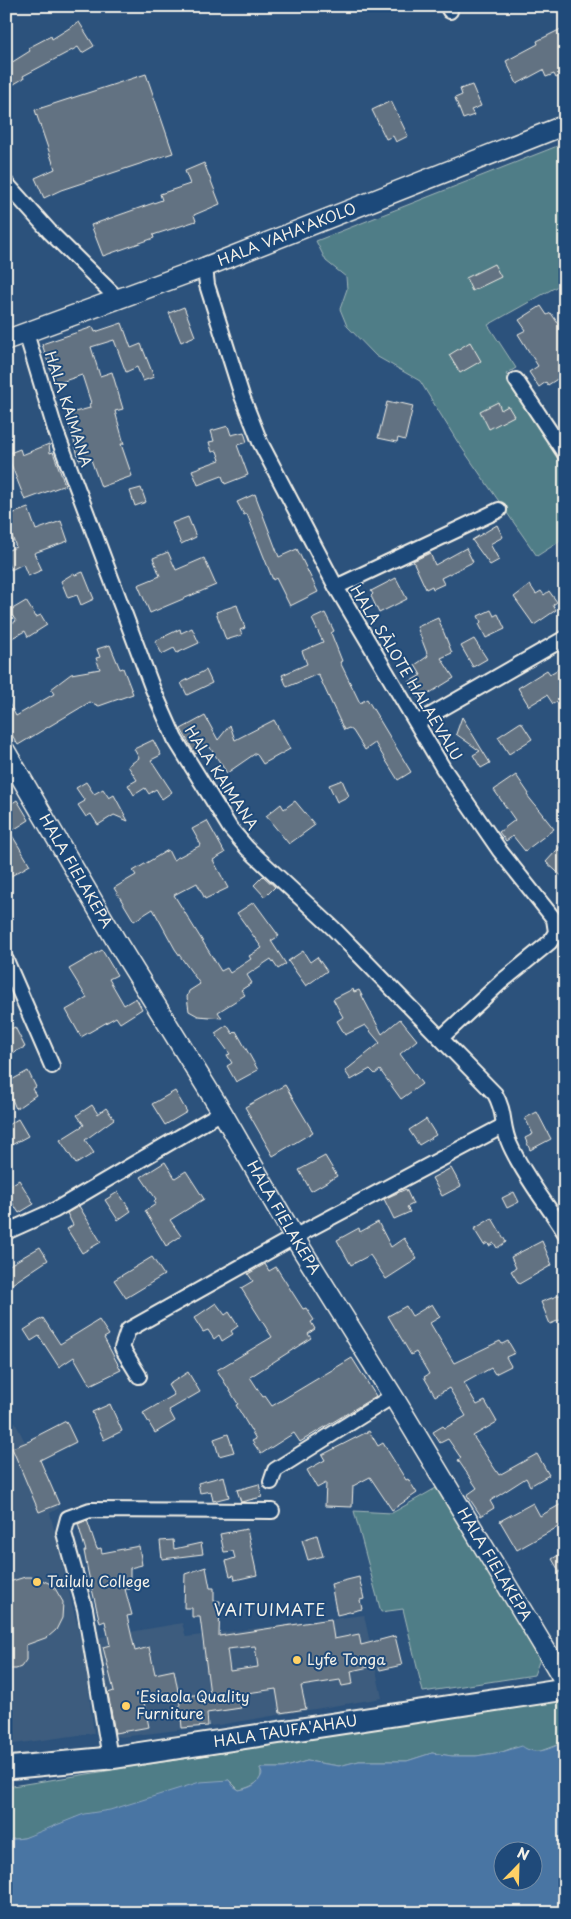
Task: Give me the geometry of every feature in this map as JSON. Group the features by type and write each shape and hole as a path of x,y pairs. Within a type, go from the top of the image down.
{"main road":[{"name":"HALA TAUFA'AHAU","path":"6,1768 110,1758 565,1689"}],"street":[{"name":"HALA VAHA'AKOLO","path":"6,340 205,267 565,125"},
{"path":"6,183 50,232 119,300"},
{"name":"HALA SĀLOTE HALAEVALU","path":"205,267 210,294 242,396 260,442 336,587 443,768 500,851 554,919 556,932 550,942 501,982 442,1037"},
{"name":"HALA KAIMANA","path":"26,333 55,429 152,687 175,739 230,828 247,848 333,928 442,1037 495,1094 502,1107 503,1126 510,1146 564,1231"},
{"path":"516,380 565,454"},
{"path":"336,587 498,510"},
{"path":"417,723 565,638"},
{"name":"HALA FIELAKEPA","path":"6,752 118,944 222,1112 294,1236 393,1396 565,1682"},
{"path":"6,960 52,1066"},
{"path":"6,1232 55,1210 222,1112"},
{"path":"139,1376 122,1348 128,1330 294,1236 503,1126"},
{"path":"271,1482 275,1470 393,1396"},
{"path":"110,1758 85,1610 64,1533 68,1518 90,1510 272,1511"}],"shaded area":[{"name":"Tailulu College","path":"6,1405 59,1508 50,1513 84,1653 94,1733 6,1745"},
{"path":"364,1615 382,1698 218,1725 121,1737 111,1735 95,1638 182,1623 186,1637"},
{"path":"565,1742 565,1913 6,1913 6,1840 24,1838 84,1814 110,1810 200,1782 229,1780 239,1790 250,1787 258,1781 262,1774 260,1768 283,1768 307,1761 339,1766 359,1761 407,1761 432,1753 452,1756 476,1756 502,1752 522,1746 533,1751 548,1749"}],"green space":[{"path":"565,143 565,282 488,325 516,368 506,374 565,468 565,538 537,556 457,441 420,381 376,356 347,326 340,309 347,289 346,277 326,261 316,241"},
{"path":"436,1488 540,1659 534,1675 423,1692 403,1609 381,1612 354,1511 392,1513"},
{"path":"565,1701 565,1742 538,1752 515,1747 502,1752 476,1756 452,1756 432,1753 407,1761 359,1761 339,1766 307,1761 283,1768 260,1768 261,1777 259,1780 244,1789 239,1790 229,1780 24,1838 6,1840 6,1787 458,1715"}],"building":[{"path":"79,22 94,46 82,53 78,47 23,76 24,78 6,89 6,66 30,51 28,48 51,36 52,39"},
{"path":"561,29 565,36 565,74 556,78 554,74 546,77 543,70 517,84 506,61 538,44 537,41"},
{"path":"146,74 173,153 61,190 44,198 35,178 55,169 35,110"},
{"path":"472,85 481,106 471,110 474,115 463,119 455,98 462,95 460,89"},
{"path":"391,101 408,136 396,142 393,136 386,139 372,110"},
{"path":"204,163 220,204 194,215 196,221 153,235 154,238 103,256 91,225 162,200 160,194 190,184 185,171"},
{"path":"494,264 501,277 472,291 466,278"},
{"path":"541,306 547,315 551,313 565,334 565,374 548,385 546,382 539,387 529,372 538,366 518,334 526,330 519,320"},
{"path":"184,307 195,336 181,342 169,313"},
{"path":"122,323 131,348 141,344 154,377 143,381 137,367 126,372 114,340 91,347 100,376 112,372 123,409 115,411 124,444 121,444 132,476 101,487 90,457 79,460 67,414 90,408 89,404 91,403 82,375 55,384 42,344 93,327 95,332"},
{"path":"470,342 481,361 460,373 449,355"},
{"path":"387,402 413,406 405,440 398,438 397,442 378,438"},
{"path":"498,402 501,410 508,406 514,416 489,429 480,411"},
{"path":"228,426 231,435 244,432 247,442 237,445 248,475 225,484 222,476 198,485 192,470 220,460 217,451 212,452 209,442 214,441 211,431"},
{"path":"49,444 50,453 53,452 65,485 25,500 7,454 20,449 22,455"},
{"path":"141,488 146,502 135,506 130,491"},
{"path":"255,494 279,557 297,549 318,592 290,606 276,578 273,580 247,514 244,515 237,502"},
{"path":"28,508 36,530 61,521 68,541 34,553 42,570 28,576 23,564 11,570 6,559 6,551 16,547 9,528 6,529 6,516"},
{"path":"188,517 196,537 181,544 172,523"},
{"path":"497,525 503,537 490,544 499,560 490,565 472,540"},
{"path":"466,548 473,562 441,578 444,584 433,589 432,586 426,589 413,561 430,553 435,565"},
{"path":"168,552 176,570 204,558 216,585 150,613 138,585 160,576 153,558"},
{"path":"83,572 94,599 81,605 77,595 68,598 61,581 74,573 75,575"},
{"path":"396,578 407,599 379,613 371,596 373,594 371,591"},
{"path":"530,585 536,594 541,591 544,595 549,591 557,602 553,605 556,610 534,625 514,597"},
{"path":"26,601 36,617 41,615 47,625 28,637 25,631 10,639 6,627 16,621 9,611"},
{"path":"237,605 245,628 240,630 242,635 226,640 216,612"},
{"path":"491,610 494,616 498,614 505,629 486,638 479,624 481,622 478,616"},
{"path":"325,613 334,631 331,633 342,661 340,662 360,703 367,699 411,772 398,780 375,743 365,750 353,731 349,728 344,730 318,674 287,687 282,675 307,664 302,651 323,642 312,619"},
{"path":"438,618 452,653 441,658 454,678 420,699 409,682 421,675 415,665 428,656 417,627"},
{"path":"192,628 199,643 177,653 174,648 162,654 155,641 180,629 181,633"},
{"path":"474,639 487,659 473,667 461,646"},
{"path":"110,645 120,669 123,668 133,694 99,706 90,702 18,745 6,725 6,698 16,716 54,694 51,689 71,674 100,669 96,658 100,657 97,649"},
{"path":"565,665 565,696 553,704 547,695 529,706 518,688 547,670 550,674"},
{"path":"206,670 212,683 187,695 181,683"},
{"path":"205,716 218,740 230,725 235,740 274,720 290,749 263,764 256,753 227,773 209,746 195,754 181,729"},
{"path":"462,717 490,763 481,768 473,755 480,751 456,734"},
{"path":"521,722 532,739 509,754 498,737"},
{"path":"153,740 161,755 151,760 172,792 162,799 156,789 149,794 145,788 134,795 128,785 137,780 128,766 139,758 134,749"},
{"path":"516,775 529,794 527,795 554,829 525,851 513,836 506,841 499,832 515,820 494,790"},
{"path":"342,780 349,796 337,802 329,785"},
{"path":"86,782 94,794 103,789 109,798 114,795 128,821 114,815 98,825 91,814 86,817 78,805 85,801 76,788"},
{"path":"17,800 29,820 10,832 30,865 6,879 6,807"},
{"path":"295,801 315,825 289,844 266,816 281,804 284,809"},
{"path":"207,821 225,853 213,860 228,888 205,899 197,883 174,895 221,971 227,968 230,973 251,959 249,956 262,948 237,913 254,902 279,936 271,941 286,964 278,969 271,959 247,975 252,983 241,990 245,995 218,1012 222,1018 198,1016 189,1011 187,997 189,991 200,984 175,949 153,909 134,921 114,888 136,875 133,871 168,850 173,860 201,845 192,829"},
{"path":"565,841 565,879 546,862"},
{"path":"263,876 275,887 265,897 254,885"},
{"path":"102,950 117,975 109,979 124,1005 136,998 142,1009 120,1023 116,1017 81,1037 66,1010 87,998 69,969"},
{"path":"303,951 310,962 317,957 327,971 306,986 288,961"},
{"path":"353,989 354,992 359,990 382,1034 400,1019 417,1040 400,1054 422,1084 401,1099 380,1070 375,1074 370,1069 351,1080 345,1071 380,1043 365,1025 345,1035 337,1021 343,1017 333,999"},
{"path":"227,1025 233,1034 236,1031 258,1070 236,1082 227,1066 232,1063 227,1055 230,1054 215,1033"},
{"path":"15,1027 25,1047 6,1056 6,1031"},
{"path":"28,1071 36,1087 32,1089 36,1095 16,1109 10,1094 6,1095 6,1083"},
{"path":"285,1085 313,1132 273,1156 245,1107"},
{"path":"175,1091 187,1112 165,1125 152,1104"},
{"path":"92,1105 98,1114 106,1108 114,1119 85,1140 94,1153 76,1164 60,1140 84,1125 77,1115"},
{"path":"537,1112 551,1139 530,1150 525,1138 533,1134 525,1118"},
{"path":"18,1119 28,1136 6,1148 6,1126"},
{"path":"426,1119 436,1135 419,1145 409,1130"},
{"path":"325,1156 337,1176 311,1191 299,1170"},
{"path":"165,1162 175,1178 186,1171 204,1199 170,1220 181,1236 166,1246 145,1211 156,1204 154,1201 156,1199 141,1177"},
{"path":"451,1168 461,1186 442,1196 432,1178"},
{"path":"19,1180 34,1204 19,1213 6,1193 6,1188"},
{"path":"406,1189 413,1204 407,1207 410,1212 394,1219 384,1199"},
{"path":"118,1192 131,1211 118,1220 105,1200"},
{"path":"514,1192 519,1202 507,1208 502,1198"},
{"path":"79,1206 101,1242 82,1253 67,1229 73,1225 67,1213"},
{"path":"492,1218 506,1242 497,1248 494,1243 489,1246 488,1243 484,1245 474,1229"},
{"path":"378,1222 391,1247 404,1238 417,1259 386,1279 370,1255 351,1265 337,1240 359,1228 360,1232"},
{"path":"542,1241 552,1265 519,1284 511,1271 516,1268 511,1257"},
{"path":"40,1247 48,1260 6,1288 6,1267"},
{"path":"152,1257 164,1275 126,1298 114,1280"},
{"path":"265,1264 269,1271 276,1267 303,1309 306,1308 314,1320 311,1322 315,1329 308,1334 311,1338 250,1377 263,1397 265,1396 272,1406 352,1358 376,1396 300,1442 294,1433 261,1454 252,1441 256,1439 236,1405 238,1404 217,1370 272,1337 241,1288 253,1281 248,1274"},
{"path":"565,1293 565,1318 550,1324 541,1302"},
{"path":"216,1303 225,1315 229,1312 238,1326 231,1331 233,1334 222,1341 219,1335 214,1339 208,1330 203,1332 194,1318"},
{"path":"432,1304 440,1317 430,1323 454,1363 500,1341 502,1344 508,1341 515,1353 506,1357 511,1366 495,1374 491,1368 464,1383 477,1405 485,1401 497,1422 473,1436 499,1475 537,1454 549,1475 530,1486 526,1478 490,1501 494,1508 481,1516 467,1495 477,1488 458,1460 461,1458 448,1439 440,1443 433,1432 443,1426 445,1428 466,1416 449,1388 435,1396 424,1377 429,1374 416,1352 411,1355 388,1316 406,1306 412,1316"},
{"path":"43,1318 60,1344 99,1320 109,1335 104,1338 121,1370 90,1385 74,1357 59,1367 39,1336 31,1341 24,1330"},
{"path":"188,1372 200,1392 169,1410 175,1421 155,1433 143,1413 174,1395 168,1385"},
{"path":"110,1404 122,1431 104,1440 92,1412"},
{"path":"66,1421 76,1442 40,1460 59,1504 39,1512 12,1448 32,1440"},
{"path":"369,1431 378,1446 383,1443 406,1480 408,1479 417,1493 392,1510 370,1477 353,1486 352,1507 325,1506 326,1483 317,1488 307,1470 325,1460 322,1455"},
{"path":"228,1434 234,1452 219,1456 214,1439"},
{"path":"224,1476 229,1497 213,1501 211,1491 200,1493 198,1483"},
{"path":"259,1484 262,1497 241,1502 237,1490"},
{"path":"565,1502 565,1523 517,1550 500,1521 533,1503 540,1516"},
{"path":"87,1520 97,1549 101,1548 102,1553 139,1546 142,1565 130,1568 130,1589 125,1589 132,1615 127,1616 135,1651 149,1647 155,1674 174,1670 179,1696 144,1703 149,1727 115,1733 108,1693 114,1691 103,1647 110,1645 105,1621 100,1623 88,1572 84,1551 86,1551 78,1524"},
{"path":"247,1529 257,1575 235,1580 234,1575 230,1576 226,1561 235,1558 233,1551 224,1552 220,1534"},
{"path":"317,1535 323,1556 308,1560 302,1540"},
{"path":"173,1540 174,1549 201,1543 203,1554 162,1559 160,1541"},
{"path":"565,1551 565,1581 552,1559"},
{"path":"206,1567 210,1588 214,1588 214,1601 220,1601 219,1636 331,1619 334,1639 359,1634 361,1645 395,1636 402,1665 380,1670 378,1665 351,1671 353,1684 342,1686 340,1680 301,1686 306,1709 280,1713 276,1689 247,1693 247,1696 239,1697 241,1708 207,1713 208,1726 182,1728 179,1696 210,1694 200,1617 192,1617 192,1608 184,1608 185,1574","holes":["255,1646 258,1667 230,1671 227,1649"]},
{"path":"25,1577 35,1577 53,1585 63,1602 62,1618 56,1630 48,1637 26,1645 26,1660 21,1667 6,1669 6,1583"},
{"path":"359,1577 364,1599 360,1600 362,1609 337,1615 331,1584"}],"place":[{"name":"Tailulu College","path":"37,1582"},
{"name":"Lyfe Tonga","path":"297,1660"},
{"name":"'Esiaola Quality Furniture","path":"126,1706"}],"district":[{"name":"VAITUIMATE","path":"270,1610"}]}
